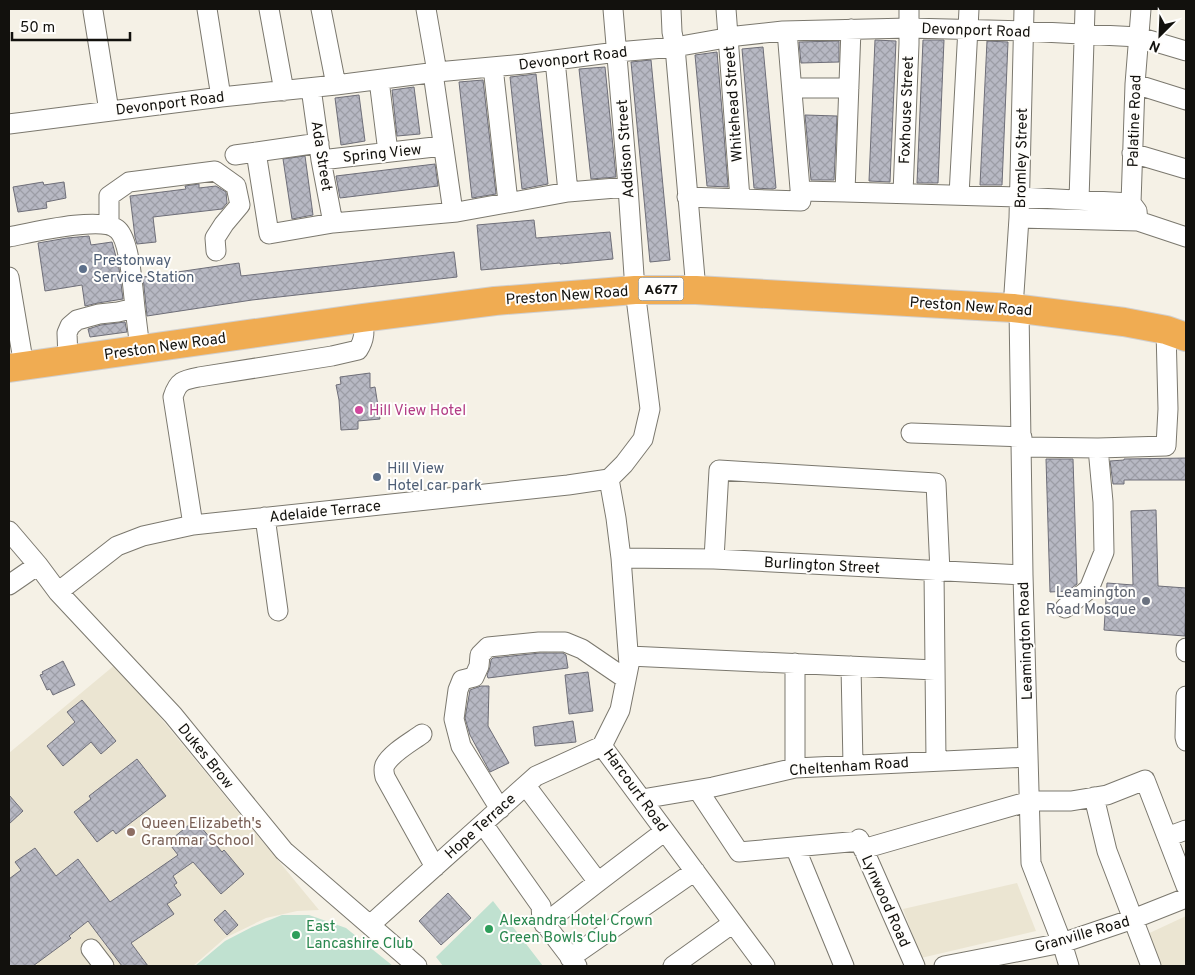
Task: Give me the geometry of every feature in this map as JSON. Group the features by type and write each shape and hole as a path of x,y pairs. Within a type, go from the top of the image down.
{"highway":[{"name":"Preston New Road","path":"16,367 495,301 635,290 696,290 1016,308 1124,322 1176,333"}],"street":[{"path":"207,9 221,97"},
{"path":"269,9 284,91"},
{"path":"321,9 336,85"},
{"path":"426,9 453,212"},
{"name":"Addison Street","path":"613,9 635,290"},
{"path":"670,9 675,46 696,290"},
{"name":"Whitehead Street","path":"726,9 740,199"},
{"name":"Foxhouse Street","path":"903,193 909,9"},
{"path":"959,195 968,9"},
{"name":"Bromley Street","path":"1016,308 1020,218 1024,9"},
{"path":"1079,200 1085,9"},
{"name":"Palatine Road","path":"1131,203 1135,84 1141,9"},
{"path":"94,11 109,111"},
{"name":"Devonport Road","path":"9,124 221,97 555,60 787,31 909,28 1084,34 1138,37 1186,51"},
{"path":"846,192 851,29"},
{"path":"687,197 802,201 787,31"},
{"path":"555,60 568,192"},
{"path":"493,67 508,202"},
{"path":"379,80 388,152"},
{"path":"1135,84 1186,100"},
{"name":"Ada Street","path":"312,88 320,151 333,223"},
{"path":"792,88 849,88"},
{"name":"Spring View","path":"235,155 256,152 388,152 443,146"},
{"path":"256,152 270,234 333,223 453,212 568,192 628,187"},
{"path":"1132,153 1186,168"},
{"path":"109,225 109,196 129,182 215,171 236,186 240,205 215,238 216,251"},
{"path":"801,191 1020,197 1131,203 1138,211 1138,221"},
{"path":"1020,218 1138,221 1186,238"},
{"path":"9,237 84,224 109,225 118,229 124,238 131,275 140,349"},
{"path":"9,277 16,367"},
{"path":"621,558 609,479 624,464 643,439 650,409 635,290"},
{"path":"68,360 66,333 77,320 135,308"},
{"name":"Leamington Road","path":"1016,308 1022,442 1023,576 1031,863 1070,966"},
{"path":"193,525 173,397 180,382 198,377 314,359 358,350 364,341 362,318"},
{"path":"911,433 1098,448 1166,446 1176,333"},
{"path":"1065,608 1090,589 1104,552 1103,502 1098,448"},
{"path":"714,559 719,470 936,483 936,761"},
{"name":"Adelaide Terrace","path":"58,592 118,546 143,536 193,525 609,479"},
{"path":"265,517 278,611"},
{"name":"Dukes Brow","path":"9,531 58,592 173,715 284,851 417,966"},
{"name":"Burlington Street","path":"621,558 714,559 1023,576"},
{"name":"Harcourt Road","path":"621,558 629,665 620,710 602,746 734,923 757,964"},
{"path":"9,585 38,566"},
{"path":"500,809 461,746 454,719 458,690 462,680 474,677 479,666 480,655 488,648 540,642 565,642 582,649 626,679"},
{"path":"628,656 935,670"},
{"path":"795,663 795,768"},
{"path":"851,666 853,765"},
{"path":"1186,696 1186,741"},
{"path":"422,734 392,756 383,771 435,867"},
{"name":"Hope Terrace","path":"370,925 536,776 602,746"},
{"name":"Cheltenham Road","path":"642,799 698,790 795,768 1028,757"},
{"path":"698,790 739,852 860,842 1030,801 1071,800 1094,797 1145,780 1186,886"},
{"path":"526,786 598,882"},
{"path":"1094,797 1107,851 1151,966"},
{"path":"483,824 574,962 695,871"},
{"path":"1167,837 1186,830"},
{"path":"543,915 598,882 666,831"},
{"name":"Lynwood Road","path":"860,842 915,966"},
{"path":"794,847 844,966"},
{"name":"Granville Road","path":"944,966 1062,943 1133,920 1186,898"},
{"path":"673,966 734,923"},
{"path":"90,949 104,966"}],"shaded area":[{"name":"Queen Elizabeth's Grammar School","path":"116,664 319,910 297,911 266,918 225,938 193,966 9,966 9,753"},
{"path":"1017,883 1036,931 921,958 903,909"},
{"path":"1186,916 1186,966 1152,966 1141,937"}],"green space":[{"name":"Alexandra Hotel Crown Green Bowls Club","path":"493,901 543,966 443,966 436,957"},
{"name":"East Lancashire Club","path":"282,915 309,915 346,928 393,966 195,966 225,941 252,927"}],"building":[{"path":"875,40 896,41 890,182 869,181"},
{"path":"923,40 944,40 938,183 917,183"},
{"path":"839,41 839,62 801,63 799,42"},
{"path":"987,41 1008,42 1002,185 980,185"},
{"path":"763,47 776,188 773,189 754,188 742,49"},
{"path":"717,52 728,187 707,186 695,55"},
{"path":"651,60 670,260 650,262 631,62"},
{"path":"605,67 616,177 591,179 579,69"},
{"path":"536,74 548,184 522,189 510,77"},
{"path":"483,80 496,194 472,198 459,82"},
{"path":"414,87 420,134 397,136 392,90"},
{"path":"359,95 365,141 341,145 335,98"},
{"path":"805,115 837,116 834,180 811,180"},
{"path":"305,156 313,215 292,219 283,159"},
{"path":"435,164 438,186 340,198 336,176"},
{"path":"43,182 44,185 64,182 66,198 46,202 47,208 18,212 13,187"},
{"path":"199,184 199,188 216,186 226,192 227,203 222,209 153,217 156,242 137,244 130,196 186,189 185,186"},
{"path":"534,220 536,238 610,232 613,259 481,270 477,225"},
{"name":"Prestonway Service Station","path":"89,236 91,245 112,242 119,268 123,299 85,306 82,285 45,291 38,243"},
{"path":"454,252 457,277 252,300 147,316 143,277 239,263 241,276"},
{"path":"125,322 127,332 90,337 88,329 101,325"},
{"name":"Hill View Hotel","path":"370,373 370,388 375,387 380,419 358,421 358,429 341,430 336,385 341,384 340,377"},
{"path":"1186,458 1186,480 1124,480 1124,484 1113,484 1110,461"},
{"path":"1046,459 1073,459 1077,584 1068,591 1050,592"},
{"name":"Leamington Road Mosque","path":"1156,510 1158,586 1186,588 1185,636 1104,630 1107,583 1133,585 1131,511"},
{"path":"540,653 563,653 566,655 568,668 488,678 487,675 493,658"},
{"path":"63,661 75,685 53,695 50,689 47,690 40,675 43,674 42,672"},
{"path":"588,672 593,711 569,714 565,675"},
{"path":"481,686 489,686 488,726 509,763 490,772 470,735 465,718 470,690"},
{"path":"82,700 116,741 101,754 91,742 63,766 47,746 75,722 67,712"},
{"path":"573,721 576,742 535,746 533,727"},
{"path":"137,759 166,796 116,834 113,830 97,842 74,812 91,799 89,796"},
{"path":"9,795 23,811 9,824"},
{"path":"195,820 222,852 224,850 244,874 221,894 193,862 173,876 177,883 174,885 181,895 167,904 174,914 131,943 148,966 122,966 88,921 69,936 71,938 33,966 9,966 9,879 21,870 15,862 35,848 56,876 78,859 110,902 178,855 168,842"},
{"path":"448,893 471,918 441,945 419,921"},
{"path":"225,910 238,925 227,935 214,920"}],"place":[{"name":"Prestonway Service Station","path":"83,269"},
{"name":"Hill View Hotel","path":"359,410"},
{"name":"Hill View Hotel car park","path":"377,477"},
{"name":"Leamington Road Mosque","path":"1146,601"},
{"name":"Queen Elizabeth's Grammar School","path":"131,832"},
{"name":"Alexandra Hotel Crown Green Bowls Club","path":"489,929"},
{"name":"East Lancashire Club","path":"296,935"}]}
